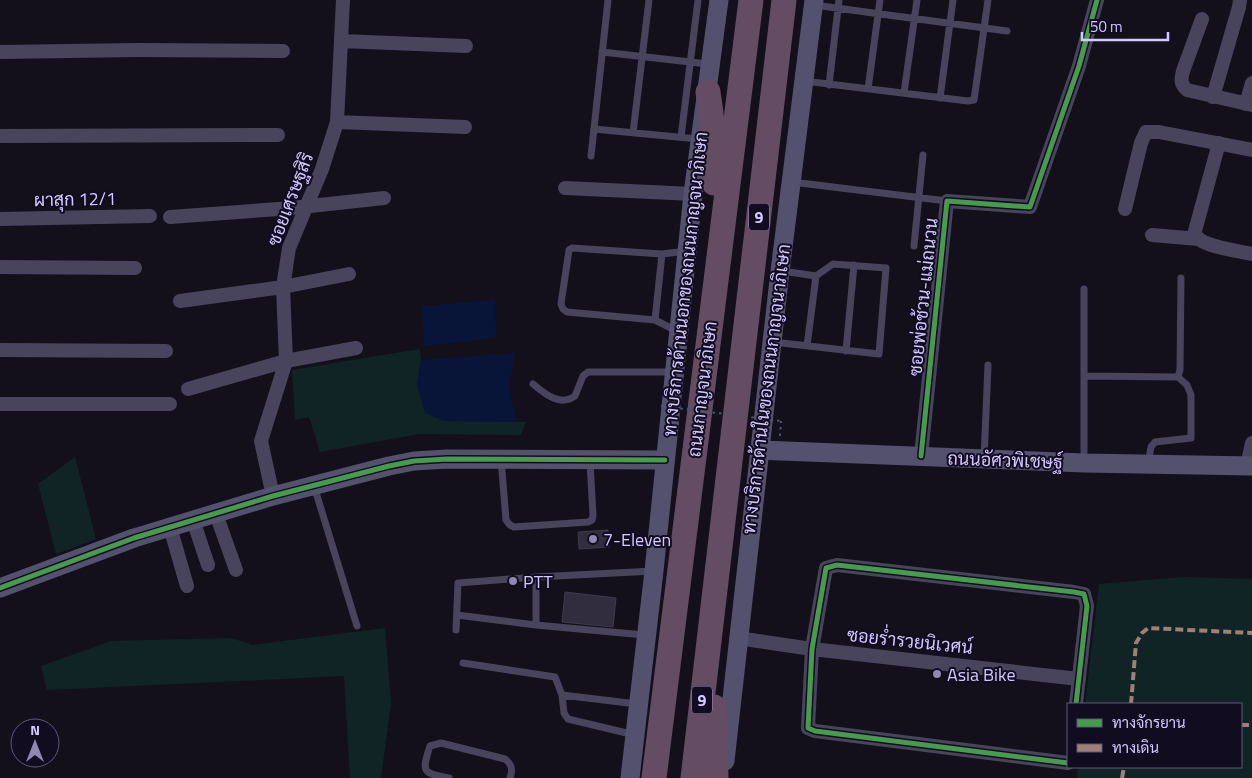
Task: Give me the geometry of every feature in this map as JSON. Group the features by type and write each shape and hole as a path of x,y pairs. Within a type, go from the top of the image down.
{"highway":[{"name":"ถนนกาญจนาภิเษก","path":"654,778 751,0"},
{"name":"ถนนกาญจนาภิเษก","path":"692,778 781,39 784,0"},
{"path":"781,39 807,2"},
{"path":"708,92 714,145 711,220 719,249"},
{"path":"711,622 716,778"}],"main road":[{"name":"ทางบริการด้านนอกของถนนกาญจนาภิเษก","path":"630,778 680,332 693,194 719,0"},
{"name":"ทางบริการด้านในของถนนกาญจนาภิเษก","path":"723,778 759,450 804,81 807,2"},
{"name":"ถนนอัศวพิเชษฐ์","path":"759,450 1084,463 1249,466"},
{"path":"0,588 134,538 273,496 359,473 414,461 501,459 665,460"}],"street":[{"name":"ซอยเศรษฐสิริ","path":"273,496 261,442 286,361 283,287 289,248 322,168 337,122 344,0"},
{"name":"ซอยพ่อช้วน-แม่ถนวน","path":"922,456 947,201 1030,207 1078,66 1097,0"},
{"path":"1213,97 1240,0"},
{"path":"1202,18 1181,80 1182,86 1187,90 1249,105 1252,83"},
{"path":"341,41 466,46"},
{"path":"0,52 138,50 283,51"},
{"path":"337,122 465,127"},
{"path":"1125,209 1140,143 1146,132 1159,132 1252,150"},
{"path":"0,136 278,134"},
{"path":"1199,239 1195,231 1218,143"},
{"path":"565,188 693,194"},
{"path":"170,217 384,198"},
{"name":"ผาสุก 12/1","path":"0,219 150,216"},
{"path":"1152,235 1199,239 1252,254"},
{"path":"0,267 135,268"},
{"path":"180,301 283,287 349,274"},
{"path":"188,389 286,361 356,348"},
{"path":"0,350 166,351"},
{"path":"0,404 170,404"},
{"path":"1249,466 1252,443"},
{"path":"216,514 236,570"},
{"path":"193,520 208,564"},
{"path":"170,527 188,586"},
{"path":"1067,763 815,731 808,728 812,649 826,568 837,565 1084,594 1088,606 1076,703"},
{"name":"ซอยร่ำรวยนิเวศน์","path":"738,638 812,649 1079,679"}],"lane":[{"path":"591,156 608,0"},
{"path":"633,133 649,0"},
{"path":"681,137 698,0"},
{"path":"829,85 839,0"},
{"path":"868,89 880,0"},
{"path":"904,93 917,0"},
{"path":"940,98 953,0"},
{"path":"804,81 940,98 974,100 988,0"},
{"path":"807,2 878,15 1007,31"},
{"path":"602,52 711,64"},
{"path":"594,129 701,139"},
{"path":"914,246 923,155"},
{"path":"791,182 947,201"},
{"path":"680,332 654,320 567,312 561,304 569,250 572,248 662,254 688,251"},
{"path":"654,320 662,254"},
{"path":"772,342 879,354 886,268 833,264 816,276 780,270"},
{"path":"846,350 854,265"},
{"path":"807,346 816,276"},
{"path":"1178,377 1180,370 1181,278"},
{"path":"1084,289 1084,463"},
{"path":"984,459 988,365"},
{"path":"533,384 549,398 568,399 576,396 583,376 588,372 675,372"},
{"path":"1084,376 1178,377 1187,385 1191,395 1191,438 1155,442 1151,447 1148,464"},
{"path":"501,459 506,520 514,527 588,522 592,520 590,459"},
{"path":"314,485 357,626"},
{"path":"456,630 458,583 654,571"},
{"path":"536,577 536,625"},
{"path":"457,615 536,625 647,635"},
{"path":"463,663 555,677 562,695 564,714 568,719 635,735"},
{"path":"562,695 639,704"},
{"path":"449,778 430,774 425,770 424,764 430,746 441,744 505,759 512,768 510,777 519,778"}],"path":[{"path":"661,406 781,421 780,441"}],"green space":[{"path":"420,349 421,360 417,385 444,421 526,422 521,435 419,434 320,452 309,417 295,420 292,370"},
{"path":"75,457 96,539 56,554 38,484"},
{"path":"1184,577 1252,579 1252,778 1077,778 1078,768 1242,768 1242,703 1085,703 1099,584"},
{"path":"385,628 391,703 381,778 350,778 344,676 47,690 41,666 111,641 231,638 253,645"}],"water":[{"path":"495,300 496,338 424,346 422,306"},
{"path":"516,353 510,388 518,422 444,421 425,413 417,385 421,360"}],"building":[{"name":"7-Eleven","path":"608,530 609,547 579,549 578,532"},
{"path":"565,592 616,598 613,627 562,622"}],"marked path":[{"path":"1131,703 1136,643 1142,633 1148,628 1252,633"},
{"path":"1242,725 1252,725"},
{"path":"1122,778 1124,768"}],"cycle path":[{"path":"921,456 947,201 1030,207 1079,66 1097,0"},
{"path":"0,588 134,538 273,496 414,461 447,459 665,460"},
{"path":"1067,763 815,731 808,728 812,649 826,568 837,565 1084,594 1087,606 1076,703"}],"place":[{"name":"7-Eleven","path":"593,539"},
{"name":"PTT","path":"513,581"},
{"name":"Asia Bike","path":"937,674"}]}
